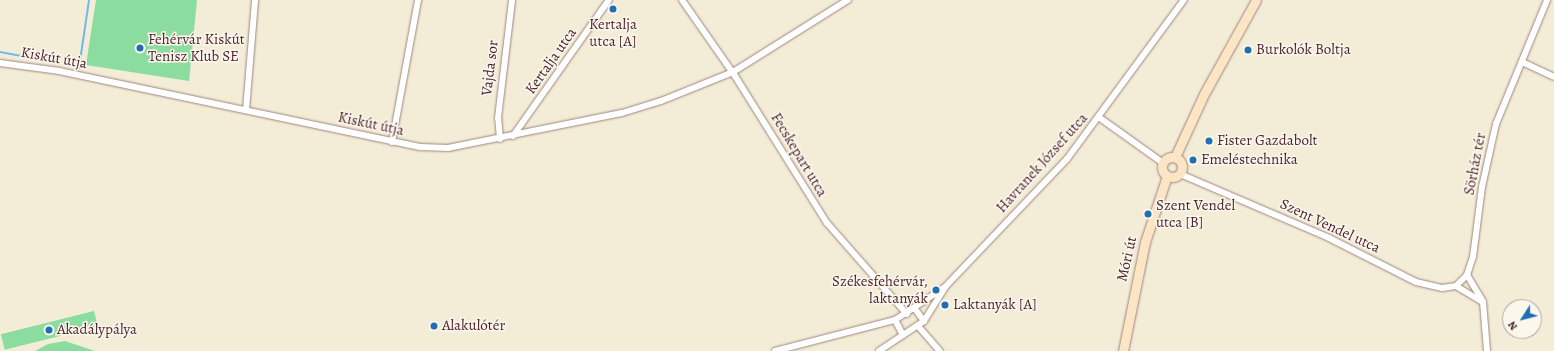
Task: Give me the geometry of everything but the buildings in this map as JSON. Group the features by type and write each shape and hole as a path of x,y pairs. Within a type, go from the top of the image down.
{"main road":[{"path":"1175,157 1182,166 1180,174 1168,176 1163,163 1175,157 1204,94 1256,0"},
{"name":"Móri út","path":"1123,351 1145,242 1168,176"}],"street":[{"path":"246,110 255,0"},
{"path":"392,142 418,0"},
{"name":"Vajda sor","path":"500,139 498,118 512,0"},
{"name":"Kertalja utca","path":"513,136 610,0"},
{"name":"Fecskepart utca","path":"682,0 732,72 824,219 907,314"},
{"name":"Kiskút útja","path":"0,62 246,110 392,142 434,148 500,139 647,106 732,72 848,0"},
{"name":"Havranek József utca","path":"775,351 895,320 915,309 946,287 1067,158 1100,118 1184,0"},
{"name":"Sörház tér","path":"1467,275 1496,124 1547,0"},
{"path":"1522,62 1554,77"},
{"path":"1100,118 1163,163"},
{"name":"Szent Vendel utca","path":"1180,174 1329,238 1416,282 1442,288 1456,286"},
{"path":"1483,302 1456,286 1467,275 1483,302 1487,351"},
{"path":"878,351 924,321 946,287"},
{"path":"915,309 924,321"},
{"path":"895,320 903,335"},
{"path":"918,326 940,351"}],"green space":[{"name":"Fehérvár Kiskút Tenisz Klub SE","path":"96,0 197,0 189,81 86,65"},
{"name":"Akadálypálya","path":"94,311 98,327 5,350 1,334"},
{"path":"65,341 95,351 35,351 48,344"}],"waterway":[{"path":"79,68 89,0"},
{"path":"0,52 48,61"},
{"path":"74,65 80,66"}],"place":[{"name":"Kertalja utca [A]","path":"613,9"},
{"name":"Fehérvár Kiskút Tenisz Klub SE","path":"140,48"},
{"name":"Burkolók Boltja","path":"1248,50"},
{"name":"Fister Gazdabolt","path":"1209,141"},
{"name":"Emeléstechnika","path":"1193,160"},
{"name":"Szent Vendel utca [B]","path":"1148,214"},
{"name":"Székesfehérvár, laktanyák","path":"936,290"},
{"name":"Laktanyák [A]","path":"945,305"},
{"name":"Alakulótér","path":"434,326"},
{"name":"Akadálypálya","path":"49,330"}]}
